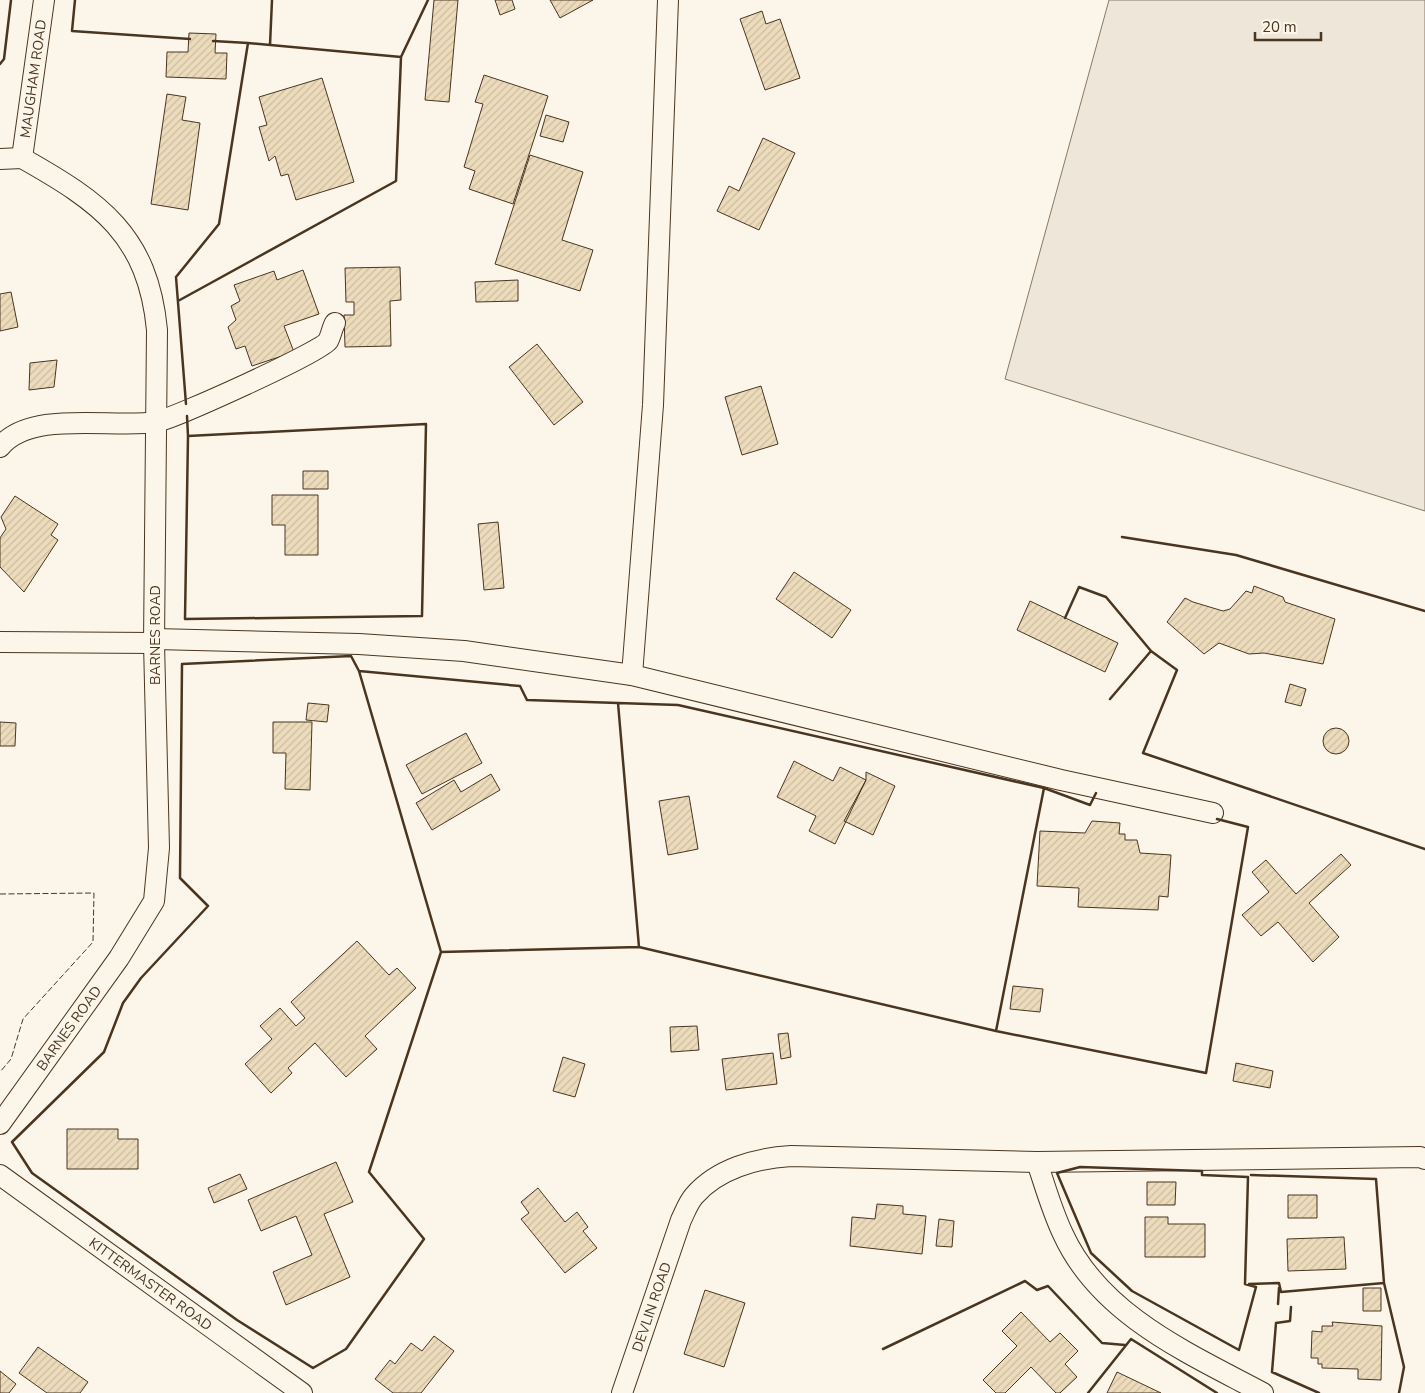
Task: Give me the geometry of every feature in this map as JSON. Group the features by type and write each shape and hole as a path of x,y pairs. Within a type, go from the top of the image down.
{"street":[{"name":"MAUGHAM ROAD","path":"22,158 44,0"},
{"path":"632,675 644,552 653,405 668,0"},
{"path":"0,159 22,158"},
{"name":"BARNES ROAD","path":"0,1124 119,958 154,901 159,848 155,641 157,330 155,306 140,262 126,236 103,212 81,194 22,158"},
{"path":"0,447 15,432 28,429 80,422 157,422 205,403 303,356 327,342 334,323"},
{"path":"0,642 155,641 359,644 464,651 632,675 1061,780 1213,814"},
{"name":"DEVLIN ROAD","path":"622,1393 680,1220 692,1197 710,1180 767,1158 791,1156 1037,1162 1420,1157 1425,1159"},
{"path":"1037,1162 1063,1234 1082,1267 1107,1296 1168,1343 1263,1393"},
{"name":"KITTERMASTER ROAD","path":"0,1176 302,1393"}],"shaded area":[{"path":"1109,0 1425,0 1425,511 1005,379"}],"building":[{"path":"434,0 458,0 449,102 425,100"},
{"path":"495,0 512,0 515,9 500,15"},
{"path":"550,0 593,0 560,18"},
{"path":"762,11 766,24 780,19 800,78 765,90 740,19"},
{"path":"189,33 216,34 215,53 227,53 226,79 166,77 167,52 188,52"},
{"path":"484,75 548,96 513,204 469,189 475,171 464,167 483,104 475,102"},
{"path":"322,78 354,182 296,200 288,174 281,176 275,156 269,161 259,127 267,125 259,97"},
{"path":"167,94 186,97 182,120 200,123 188,210 151,204"},
{"path":"546,115 569,122 563,142 540,136"},
{"path":"763,138 795,153 759,230 717,211 729,186 739,191"},
{"path":"530,155 583,172 562,240 593,250 580,291 495,264"},
{"path":"400,267 401,300 390,301 391,346 345,347 344,315 354,315 354,302 346,302 345,268"},
{"path":"303,270 319,314 284,326 294,352 252,366 245,346 236,349 228,327 236,320 231,306 240,301 234,285 274,271 277,280"},
{"path":"518,280 518,301 476,302 475,282"},
{"path":"11,292 18,327 0,331 0,294"},
{"path":"537,344 583,402 554,425 509,367"},
{"path":"57,360 54,387 29,390 30,363"},
{"path":"761,386 778,444 742,455 725,397"},
{"path":"303,471 328,471 328,489 303,489"},
{"path":"272,495 318,495 318,555 285,555 285,525 272,525"},
{"path":"15,496 58,524 51,535 58,540 24,592 0,567 0,538 6,529 1,517"},
{"path":"498,522 504,588 484,590 478,524"},
{"path":"794,572 851,610 832,638 776,599"},
{"path":"1254,586 1283,597 1285,602 1335,619 1323,664 1264,653 1249,654 1219,643 1204,654 1167,622 1185,598 1223,611 1230,609 1246,591 1252,593"},
{"path":"1030,601 1118,643 1105,672 1017,630"},
{"path":"1290,684 1306,689 1301,706 1285,702"},
{"path":"308,703 329,705 327,722 306,720"},
{"path":"0,722 16,723 15,746 0,746"},
{"path":"273,722 312,722 310,790 285,789 286,753 273,753"},
{"path":"1336,728 1345,732 1349,741 1345,750 1336,754 1327,750 1323,741 1327,732"},
{"path":"466,733 482,763 422,794 406,765"},
{"path":"794,761 833,781 840,767 866,780 835,844 809,831 816,816 777,797"},
{"path":"866,772 895,786 873,835 844,821 866,780"},
{"path":"491,774 500,790 432,830 416,803 454,780 461,792"},
{"path":"689,796 698,849 668,855 659,801"},
{"path":"1092,821 1120,823 1119,834 1125,834 1125,840 1137,840 1140,853 1171,855 1168,897 1159,896 1158,910 1078,907 1079,888 1037,886 1040,831 1085,833"},
{"path":"1341,854 1351,865 1309,903 1339,937 1313,962 1278,922 1261,936 1242,915 1269,892 1252,872 1266,860 1296,894"},
{"path":"357,941 389,975 397,968 416,988 365,1036 377,1049 346,1077 315,1043 288,1068 292,1073 271,1093 245,1064 272,1039 260,1026 280,1008 296,1026 305,1018 291,1002"},
{"path":"1013,986 1043,989 1040,1012 1010,1009"},
{"path":"697,1026 699,1050 671,1052 670,1027"},
{"path":"788,1033 791,1057 781,1059 778,1034"},
{"path":"773,1053 777,1084 726,1090 722,1059"},
{"path":"563,1057 585,1064 575,1097 553,1091"},
{"path":"1236,1063 1273,1071 1270,1088 1233,1081"},
{"path":"67,1129 118,1129 118,1139 138,1139 138,1169 67,1169"},
{"path":"336,1162 353,1202 324,1214 350,1277 286,1305 273,1272 312,1255 296,1216 261,1231 248,1200"},
{"path":"240,1174 247,1189 214,1203 208,1188"},
{"path":"1147,1182 1176,1182 1175,1205 1147,1205"},
{"path":"538,1188 565,1222 577,1212 588,1227 583,1231 597,1248 565,1273 521,1219 529,1213 521,1202"},
{"path":"1288,1195 1317,1195 1317,1218 1288,1218"},
{"path":"877,1204 903,1206 903,1214 926,1216 922,1254 850,1246 852,1217 875,1219"},
{"path":"1145,1217 1168,1217 1168,1224 1205,1224 1205,1257 1145,1257"},
{"path":"939,1219 954,1221 952,1247 936,1246"},
{"path":"1344,1237 1346,1269 1288,1271 1287,1239"},
{"path":"1363,1288 1381,1288 1381,1311 1363,1311"},
{"path":"705,1290 745,1303 724,1367 684,1354"},
{"path":"1021,1312 1050,1342 1060,1333 1078,1351 1065,1364 1077,1377 1060,1393 1056,1393 1031,1367 1005,1393 996,1393 983,1380 1017,1346 1002,1331"},
{"path":"1332,1322 1382,1326 1381,1380 1358,1379 1358,1369 1322,1368 1322,1364 1318,1364 1318,1358 1311,1358 1312,1331 1322,1332 1322,1326 1333,1326"},
{"path":"434,1336 454,1351 421,1393 393,1393 375,1379 390,1360 395,1364 411,1343 422,1351"},
{"path":"38,1347 88,1382 80,1393 47,1393 19,1373"},
{"path":"0,1371 16,1384 9,1393 0,1393"},
{"path":"1117,1372 1161,1393 1107,1393"}],"fence":[{"path":"0,894 94,893 93,942 23,1019 11,1059 0,1072"}],"wall":[{"path":"0,64 4,59 11,0"},
{"path":"75,0 72,31 190,39"},
{"path":"270,45 272,0"},
{"path":"401,57 428,0"},
{"path":"213,41 248,43"},
{"path":"178,301 396,181 401,57 248,43 219,224 176,277 186,404"},
{"path":"187,416 188,436"},
{"path":"426,424 422,616 185,619 188,436 426,424"},
{"path":"1122,537 1236,555 1425,611"},
{"path":"1065,618 1079,587 1106,597 1151,651 1177,670 1143,753 1425,849"},
{"path":"1110,699 1151,651"},
{"path":"359,671 351,656 182,664 180,878 208,906 141,978 123,1003 104,1052 12,1142 32,1173 237,1320 313,1368 346,1349 424,1239 369,1172 441,952"},
{"path":"618,703 527,700 520,686 359,671 441,952 639,947"},
{"path":"1044,788 678,705 618,703 639,947 996,1031 1206,1073 1248,827 1217,819"},
{"path":"996,1031 1044,788 1090,805 1096,793"},
{"path":"1080,1167 1202,1171 1202,1175 1248,1177 1245,1284 1256,1287 1239,1350 1132,1291 1091,1253 1057,1173 1080,1167"},
{"path":"1249,1284 1279,1283 1281,1292 1384,1283 1376,1179 1251,1175"},
{"path":"883,1349 1025,1281 1037,1290 1048,1286 1102,1343 1125,1345"},
{"path":"1384,1283 1404,1367 1399,1393"},
{"path":"1278,1304 1279,1288"},
{"path":"1291,1307 1290,1321 1276,1323 1272,1372 1319,1393"},
{"path":"1088,1393 1131,1339 1217,1393"}]}
